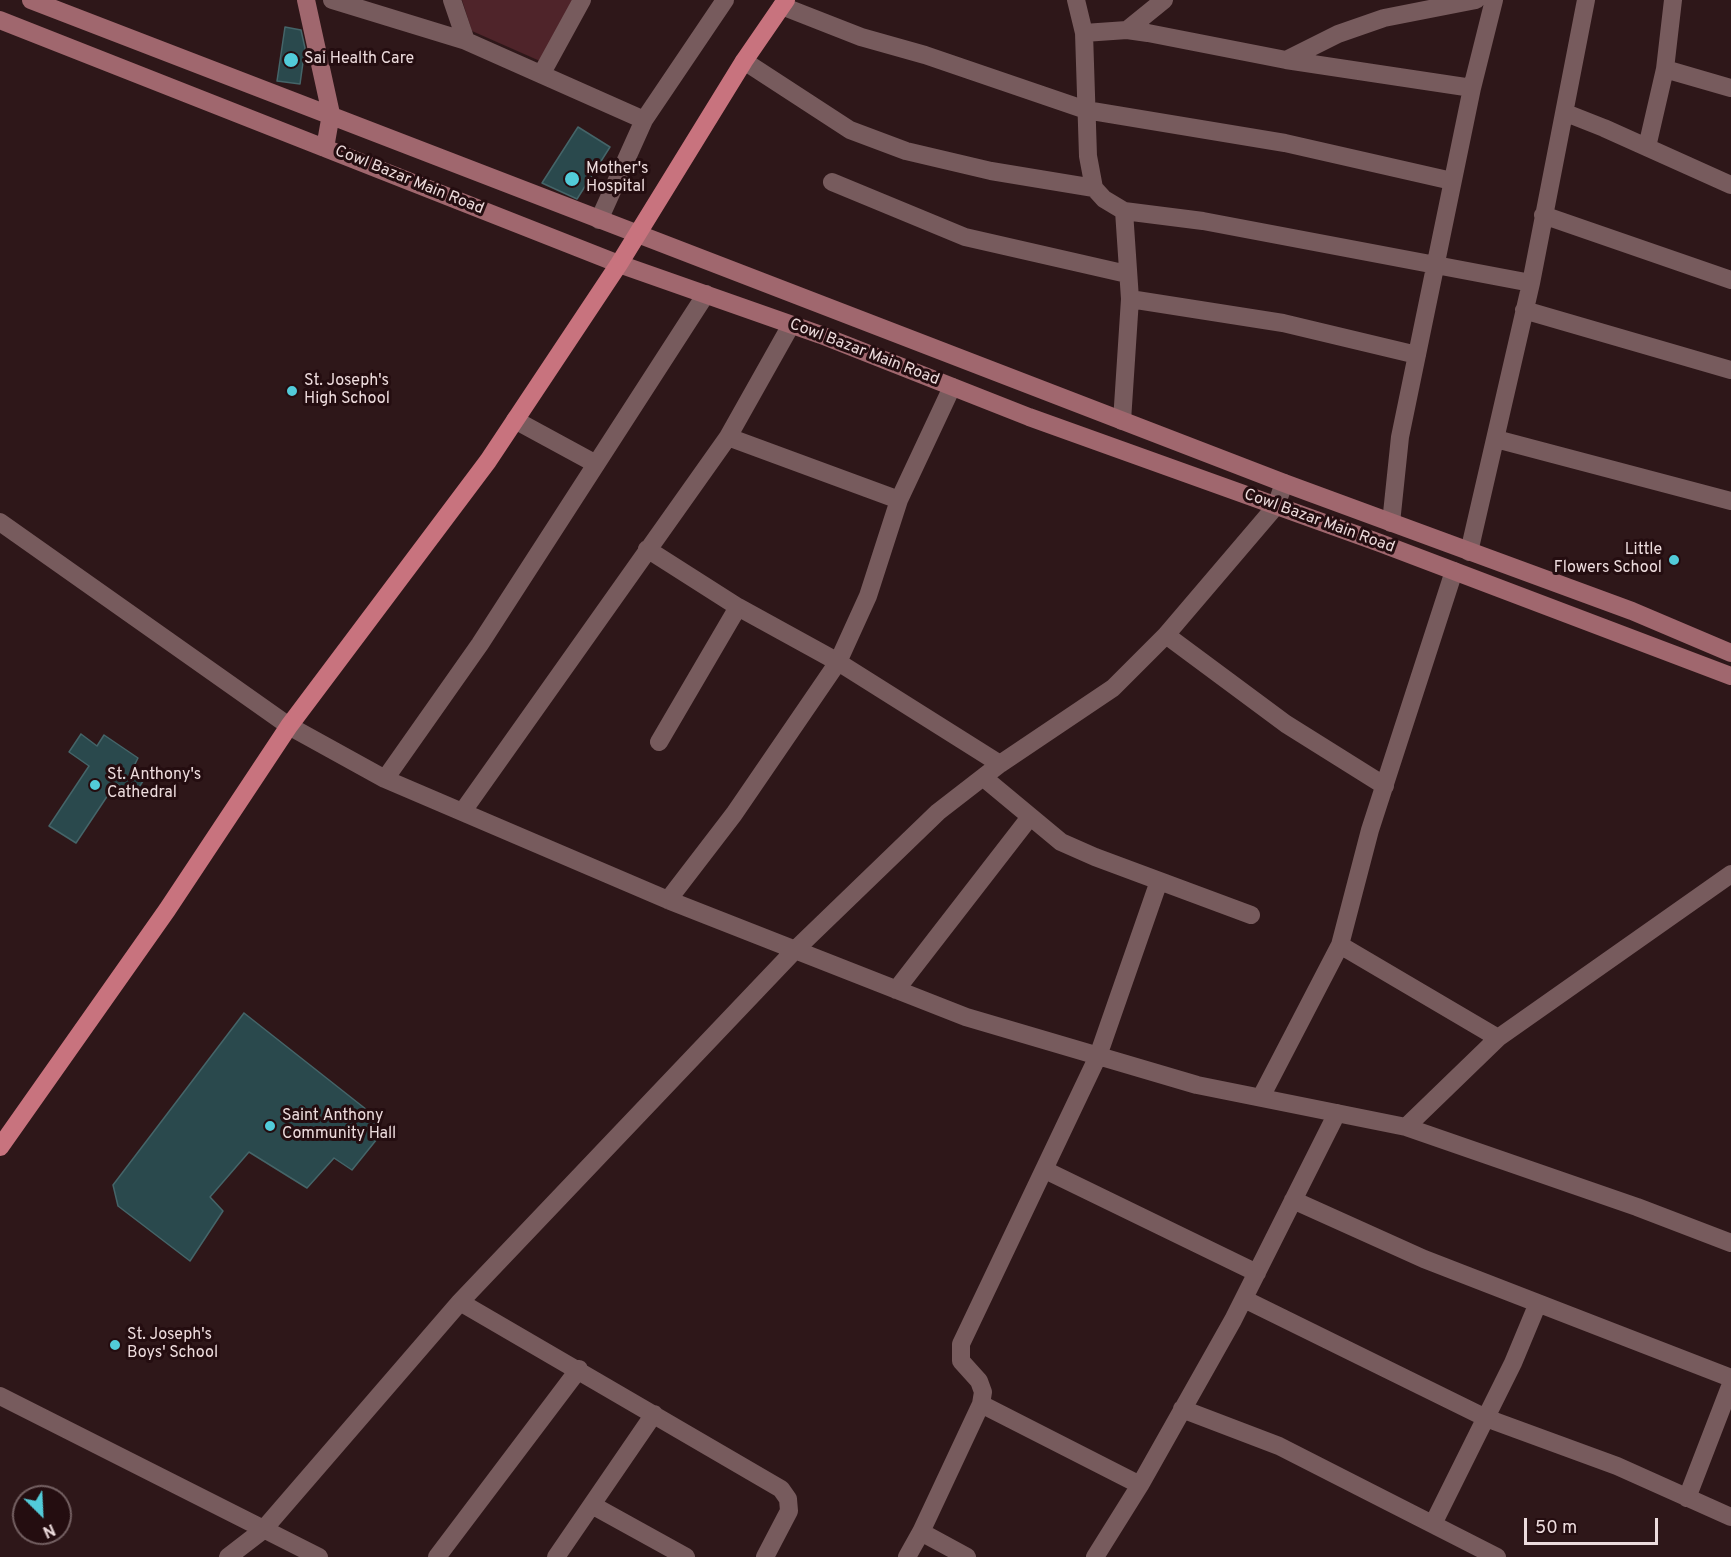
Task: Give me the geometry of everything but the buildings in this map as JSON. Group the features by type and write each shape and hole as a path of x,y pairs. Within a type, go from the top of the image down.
{"main road":[{"path":"0,1147 167,910 289,726 488,461 619,264 744,61 784,3"}],"street":[{"name":"Cowl Bazar Main Road","path":"31,0 1284,483 1632,611 1731,653"},
{"path":"306,0 331,114 325,148"},
{"path":"332,0 466,41 644,120"},
{"path":"452,0 466,41"},
{"path":"542,73 582,0"},
{"path":"599,220 644,120 725,0"},
{"path":"1076,0 1084,33 1088,156 1094,188 1104,199 1124,211 1203,221 1531,282"},
{"path":"1127,30 1164,0"},
{"path":"1286,60 1338,34 1384,18 1476,0"},
{"path":"1391,523 1400,437 1472,88 1494,0"},
{"path":"1469,552 1531,282 1543,215 1566,113 1586,0"},
{"path":"1647,147 1665,69 1673,0"},
{"path":"784,3 861,37 925,55 1086,110 1285,143 1452,182"},
{"name":"Cowl Bazar Main Road","path":"0,20 619,264 791,325 1731,676"},
{"path":"1084,33 1127,30 1286,60 1472,88"},
{"path":"744,61 850,130 906,151 991,171 1094,188"},
{"path":"1665,69 1731,88"},
{"path":"1566,113 1731,185"},
{"path":"831,182 965,237 1127,274"},
{"path":"1122,421 1130,300 1124,211"},
{"path":"1543,215 1731,280"},
{"path":"385,779 480,644 706,294"},
{"path":"1130,300 1283,323 1417,356"},
{"path":"1524,310 1731,370"},
{"path":"463,811 728,436 791,325"},
{"path":"668,900 734,814 838,662 868,596 899,500 952,387"},
{"path":"515,420 596,464"},
{"path":"728,436 899,500"},
{"path":"1496,439 1731,501"},
{"path":"228,1557 263,1530 460,1302 795,950 938,812 1000,764 1113,688 1166,635 1276,506 1284,483"},
{"path":"0,522 289,726 385,779 668,900 966,1017 1197,1085 1406,1127 1637,1207 1731,1243"},
{"path":"647,549 738,607 838,662 1000,764"},
{"path":"1261,1098 1341,945 1370,830 1454,571"},
{"path":"659,742 738,607"},
{"path":"1166,635 1286,724 1385,786"},
{"path":"984,778 1061,842 1251,915"},
{"path":"896,990 1030,817"},
{"path":"1406,1127 1498,1038 1731,874"},
{"path":"907,1557 981,1404 983,1392 979,1381 961,1361 961,1344 1098,1056 1159,881"},
{"path":"1341,945 1498,1038"},
{"path":"1095,1557 1140,1485 1244,1299 1337,1113"},
{"path":"1045,1170 1257,1273"},
{"path":"1293,1200 1424,1259 1731,1378"},
{"path":"1244,1299 1486,1418 1617,1466 1731,1517"},
{"path":"460,1302 579,1369 781,1489 788,1499 789,1511 765,1557"},
{"path":"1433,1524 1513,1363 1538,1303"},
{"path":"437,1557 579,1369"},
{"path":"1687,1498 1731,1384"},
{"path":"0,1396 319,1557"},
{"path":"981,1404 1140,1485"},
{"path":"1182,1409 1279,1446 1433,1524 1478,1553 1497,1557"},
{"path":"556,1557 654,1414"},
{"path":"592,1505 686,1557"},
{"path":"921,1532 967,1557"}],"shaded area":[{"path":"462,0 574,0 540,61 472,31"}],"place":[{"name":"Sai Health Care","path":"291,60"},
{"name":"Mother's Hospital","path":"572,179"},
{"name":"St. Joseph's High School","path":"292,391"},
{"name":"Little Flowers School","path":"1674,560"},
{"name":"St. Anthony's Cathedral","path":"95,785"},
{"name":"Saint Anthony Community Hall","path":"270,1126"},
{"name":"St. Joseph's Boys' School","path":"115,1345"}]}
